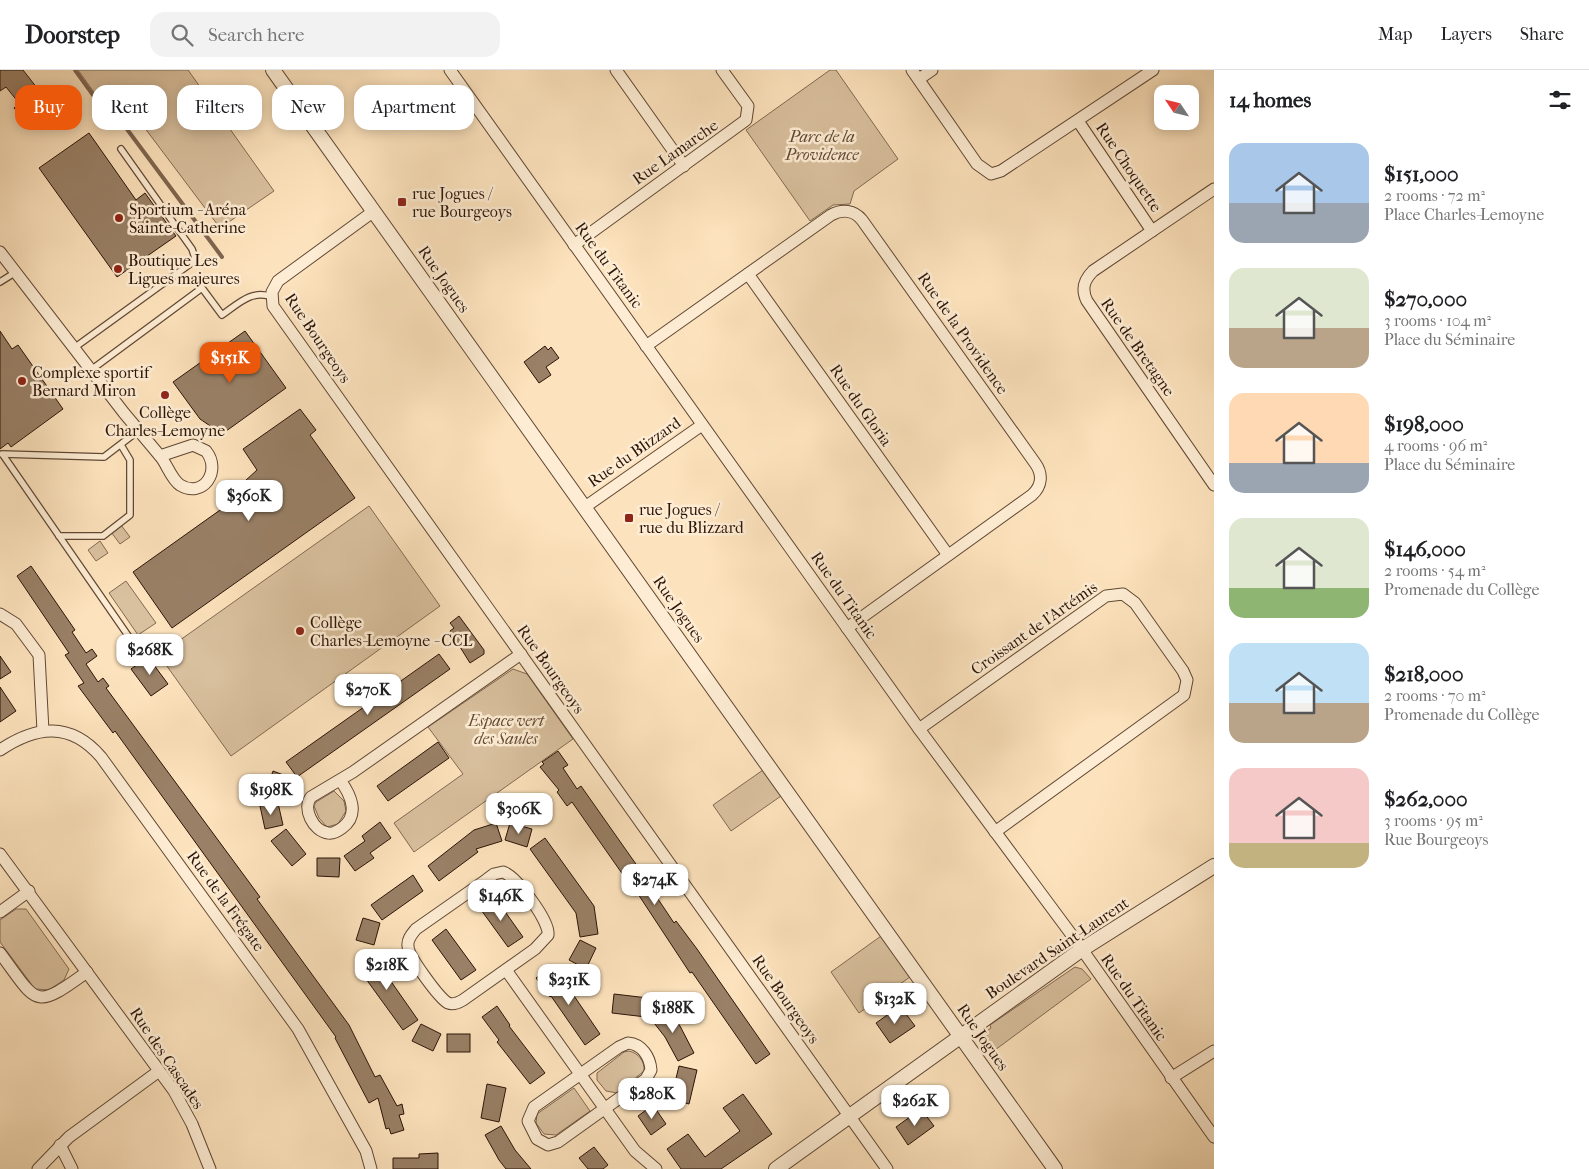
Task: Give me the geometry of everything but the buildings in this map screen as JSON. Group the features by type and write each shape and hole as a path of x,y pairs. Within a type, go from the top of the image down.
{"street":[{"name":"Rue Jogues","path":"273,70 1055,1169"},
{"name":"Rue du Titanic","path":"450,70 919,729 1081,950 1214,1137"},
{"path":"616,70 684,166"},
{"name":"Rue Lamarche","path":"574,245 741,126 748,116 748,106 722,70"},
{"path":"932,70 916,75 977,164 991,174 1002,172 1153,70"},
{"name":"Rue Choquette","path":"1078,121 1152,231"},
{"name":"Rue de Bretagne","path":"1214,189 1088,276 1083,288 1084,295 1214,485"},
{"name":"Rue Bourgeoys","path":"374,211 278,281 274,286 272,297 276,309 887,1169"},
{"name":"Rue de la Providence","path":"646,346 831,214 841,211 851,212 860,216 1035,463 1040,475 1040,485 1032,495 848,628"},
{"path":"0,252 138,431 160,456 175,481 186,488 199,487 205,484 213,471 211,457 200,446 185,446 160,456"},
{"name":"Rue du Gloria","path":"748,274 948,555"},
{"name":"Rue du Blizzard","path":"585,507 702,424"},
{"name":"Croissant de l'Artémis","path":"919,729 1106,596 1123,594 1135,603 1183,671 1187,680 1184,695 995,832"},
{"path":"0,614 16,624 39,655 44,731"},
{"path":"340,780 352,801 352,815 340,829 328,833 315,824 308,811 307,803 314,795 340,780 521,654"},
{"name":"Rue de la Frégate","path":"0,750 26,734 44,731 62,732 92,747 101,757 298,1029 366,1151 371,1169"},
{"name":"Rue des Cascades","path":"0,854 184,1108 210,1169"},
{"name":"Boulevard Saint-Laurent","path":"776,1169 1081,950 1214,866"},
{"path":"494,874 508,874 516,881 545,920 549,930 542,944 506,970 463,1000 452,1004 440,996 421,969 409,951 408,941 416,929 494,874"},
{"path":"0,912 28,891"},
{"path":"0,954 28,990 36,996 43,998 54,995 87,972"},
{"path":"506,970 635,1151 656,1169"},
{"path":"628,1043 638,1046 648,1058 651,1070 646,1079 552,1145 542,1143 533,1134 528,1121 534,1107 581,1074 628,1043"},
{"path":"1171,1078 1214,1051"},
{"path":"38,1169 60,1145 159,1071"},
{"path":"60,1145 72,1169"},
{"path":"635,1151 642,1169"}],"lane":[{"path":"74,348 195,258 192,249 121,149"},
{"path":"0,282 16,272"},
{"path":"91,370 202,288 222,315 252,294 262,293 272,297"},
{"path":"2,454 104,457 138,431"},
{"path":"59,536 102,536 130,515 130,460 121,445"},
{"path":"2,454 129,637"}],"green space":[{"path":"78,70 188,70 199,85 177,85 177,130 231,130 274,191 220,228 146,130 167,130 167,85 92,85 92,89"},
{"name":"Parc de la Providence","path":"830,70 836,70 898,159 854,191 850,204 833,205 810,221 746,130"},
{"name":"Collège Charles-Lemoyne - CCL","path":"369,506 440,606 231,756 159,655"},
{"path":"121,525 130,537 120,544 111,532"},
{"path":"100,541 108,553 96,561 88,550"},
{"path":"126,581 156,623 138,635 109,593"},
{"name":"Espace vert des Saules","path":"513,669 527,674 573,739 414,852 394,823 463,774 428,727"},
{"path":"763,770 781,796 731,831 713,805"},
{"path":"334,791 344,801 346,811 338,824 327,827 319,818 314,806 316,802"},
{"path":"16,909 26,909 69,969 64,980 49,990 35,989 0,942 0,920"},
{"path":"881,936 910,977 859,1013 831,972"},
{"path":"1075,967 1082,969 1091,979 995,1050 986,1040 988,1030 991,1028 990,1025"},
{"path":"629,1051 640,1058 644,1071 617,1093 606,1091 597,1080 597,1073 624,1052"},
{"path":"574,1088 590,1111 556,1135 544,1134 536,1123 537,1114"}],"waterway":[{"path":"75,70 93,95 109,105 222,257"}],"place":[{"name":"rue Jogues / rue Bourgeoys","path":"402,202"},
{"name":"Sportium - Aréna Sainte-Catherine","path":"119,218"},
{"name":"Boutique Les Ligues majeures","path":"118,269"},
{"name":"Complexe sportif Bernard Miron","path":"22,381"},
{"name":"Collège Charles-Lemoyne","path":"165,395"},
{"name":"rue Jogues / rue du Blizzard","path":"629,518"},
{"name":"Collège Charles-Lemoyne - CCL","path":"300,631"}]}
